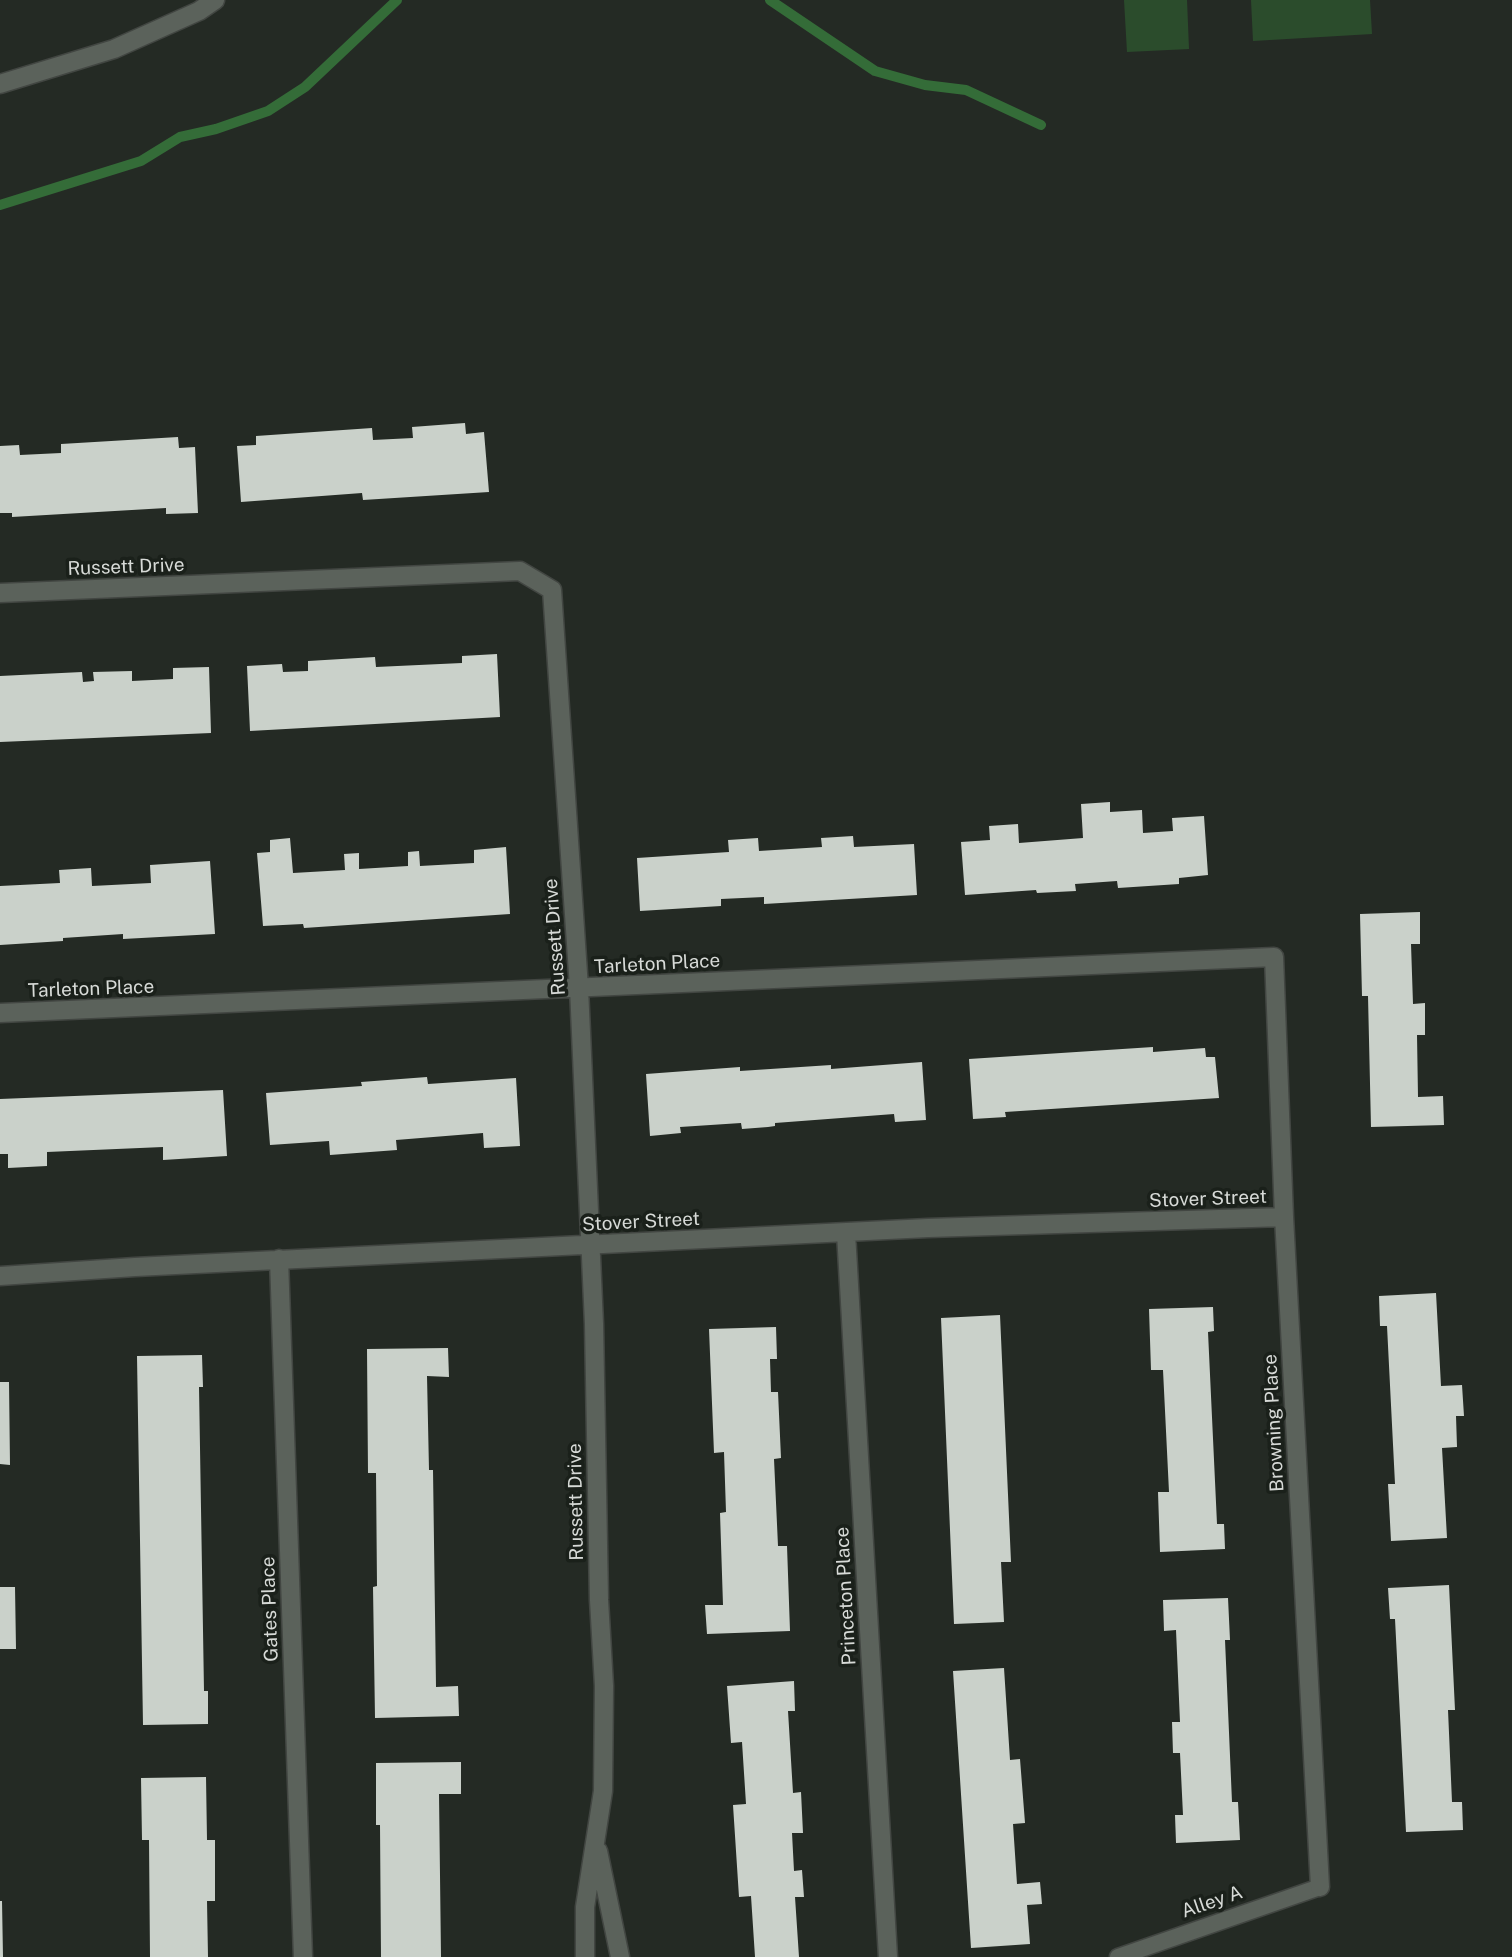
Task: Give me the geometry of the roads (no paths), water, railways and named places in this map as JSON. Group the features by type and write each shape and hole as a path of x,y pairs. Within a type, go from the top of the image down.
{"street":[{"path":"0,84 114,49 199,11 215,0"},
{"name":"Russett Drive","path":"0,593 520,572 552,590 579,988 591,1246 599,1600 604,1686 603,1791 585,1907 585,1957"},
{"name":"Tarleton Place","path":"0,1013 1274,957"},
{"name":"Browning Place","path":"1274,957 1284,1217 1320,1888"},
{"name":"Stover Street","path":"0,1276 279,1259 846,1233 1284,1217"},
{"name":"Princeton Place","path":"846,1233 888,1957"},
{"name":"Gates Place","path":"279,1259 303,1957"},
{"name":"Russett Drive","path":"596,1838 620,1957"}],"lane":[{"name":"Alley A","path":"1118,1957 1320,1888"}],"waterway":[{"path":"0,205 141,161 180,137 216,129 268,111 305,87 397,0"},
{"path":"770,0 875,71 925,85 966,90 1041,125"}]}
